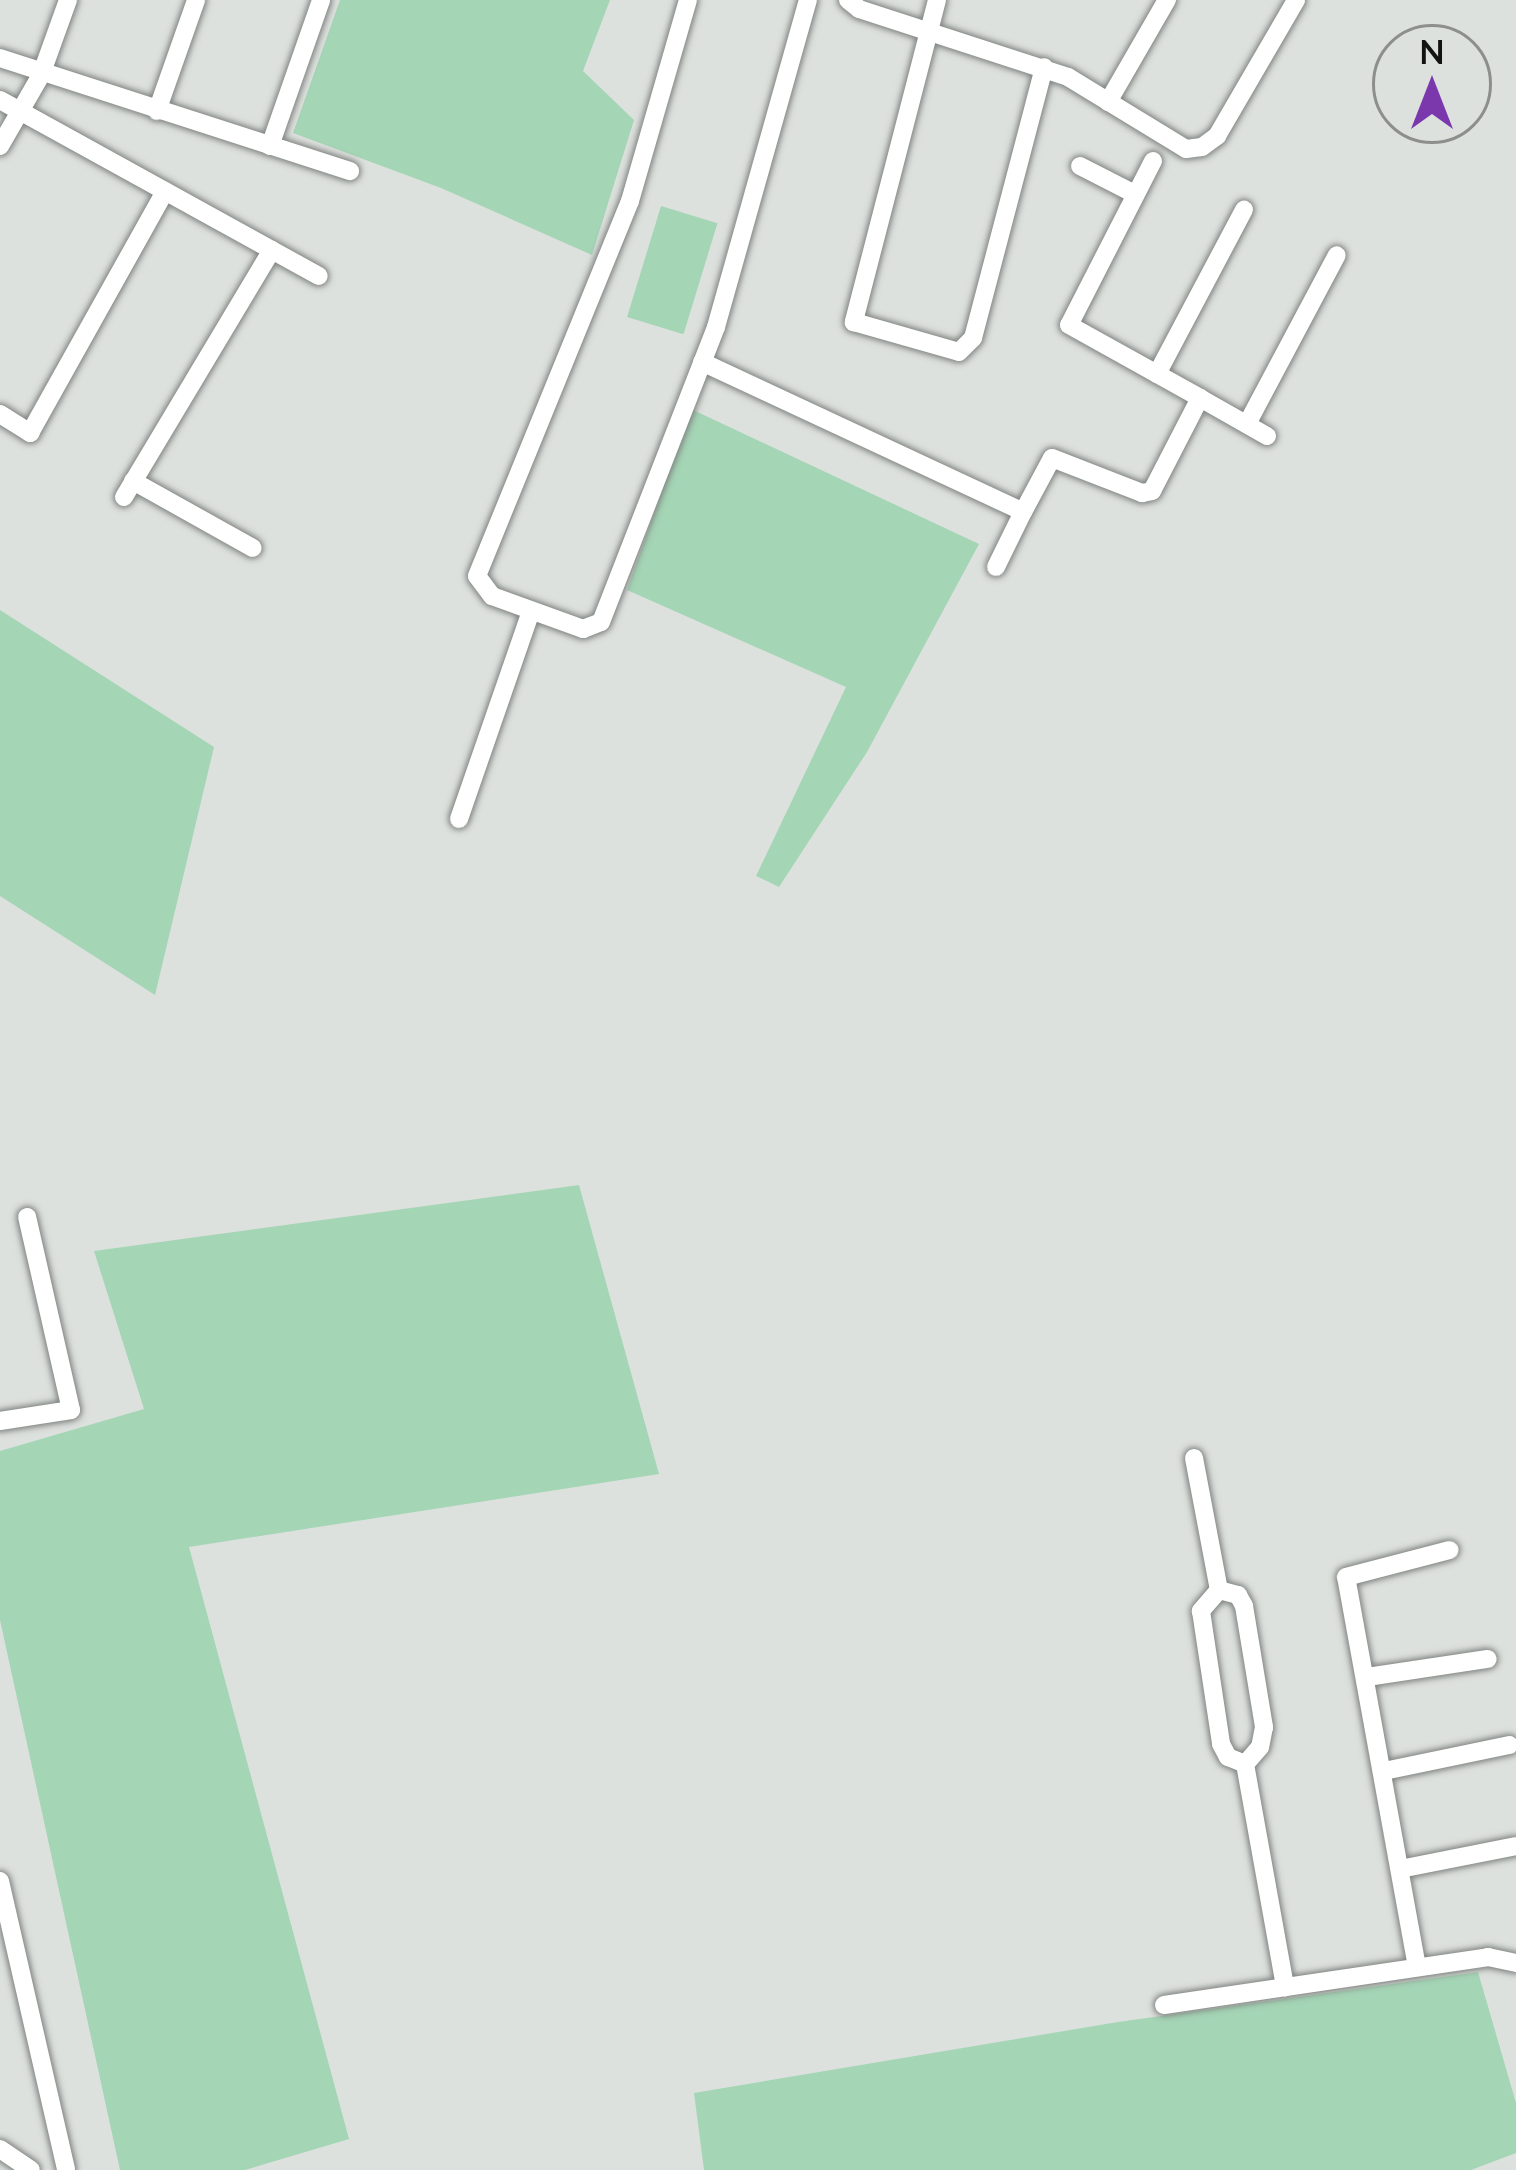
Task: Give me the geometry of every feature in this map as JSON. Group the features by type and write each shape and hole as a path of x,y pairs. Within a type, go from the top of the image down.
{"street":[{"path":"0,146 41,75 68,0"},
{"path":"157,111 196,0"},
{"path":"270,146 321,0"},
{"path":"688,0 629,201 477,576 492,596 583,629 595,629 602,622 702,362 808,0"},
{"path":"848,0 1044,67 1186,149 1202,147 1217,136 1296,0"},
{"path":"937,0 854,307 854,322 959,352 973,338 1044,67"},
{"path":"1108,102 1167,0"},
{"path":"0,58 350,171"},
{"path":"0,100 319,277"},
{"path":"1153,161 1069,325 1267,436"},
{"path":"1080,166 1136,194"},
{"path":"0,415 30,434 165,191"},
{"path":"1157,374 1244,210"},
{"path":"253,548 128,489 272,250"},
{"path":"1247,424 1336,255"},
{"path":"702,362 1023,512"},
{"path":"996,567 1052,458 1142,494 1152,491 1200,398"},
{"path":"459,819 531,610"},
{"path":"0,1421 71,1410 26,1217"},
{"path":"1194,1458 1219,1590"},
{"path":"1417,1966 1346,1577 1450,1550"},
{"path":"1219,1590 1238,1595 1244,1606 1264,1727 1260,1747 1245,1764"},
{"path":"1219,1590 1201,1611 1204,1634 1221,1744 1228,1757 1245,1764"},
{"path":"1367,1677 1488,1659"},
{"path":"1384,1771 1509,1745"},
{"path":"1245,1764 1285,1987"},
{"path":"1400,1868 1516,1846"},
{"path":"0,1881 66,2170"},
{"path":"1164,2005 1488,1957 1516,1963"},
{"path":"0,2150 31,2170"}],"green space":[{"path":"340,0 610,0 583,71 634,120 592,255 441,188 293,133"},
{"path":"661,206 717,223 684,334 627,317"},
{"path":"691,409 979,544 867,752 779,887 756,876 846,687 627,590"},
{"path":"0,610 214,747 155,995 0,896"},
{"path":"579,1185 659,1474 189,1547 349,2139 245,2170 120,2170 0,1620 0,1451 144,1409 94,1251"},
{"path":"1478,1972 1516,2103 1516,2153 1471,2170 704,2170 694,2093 1118,2022"}]}
